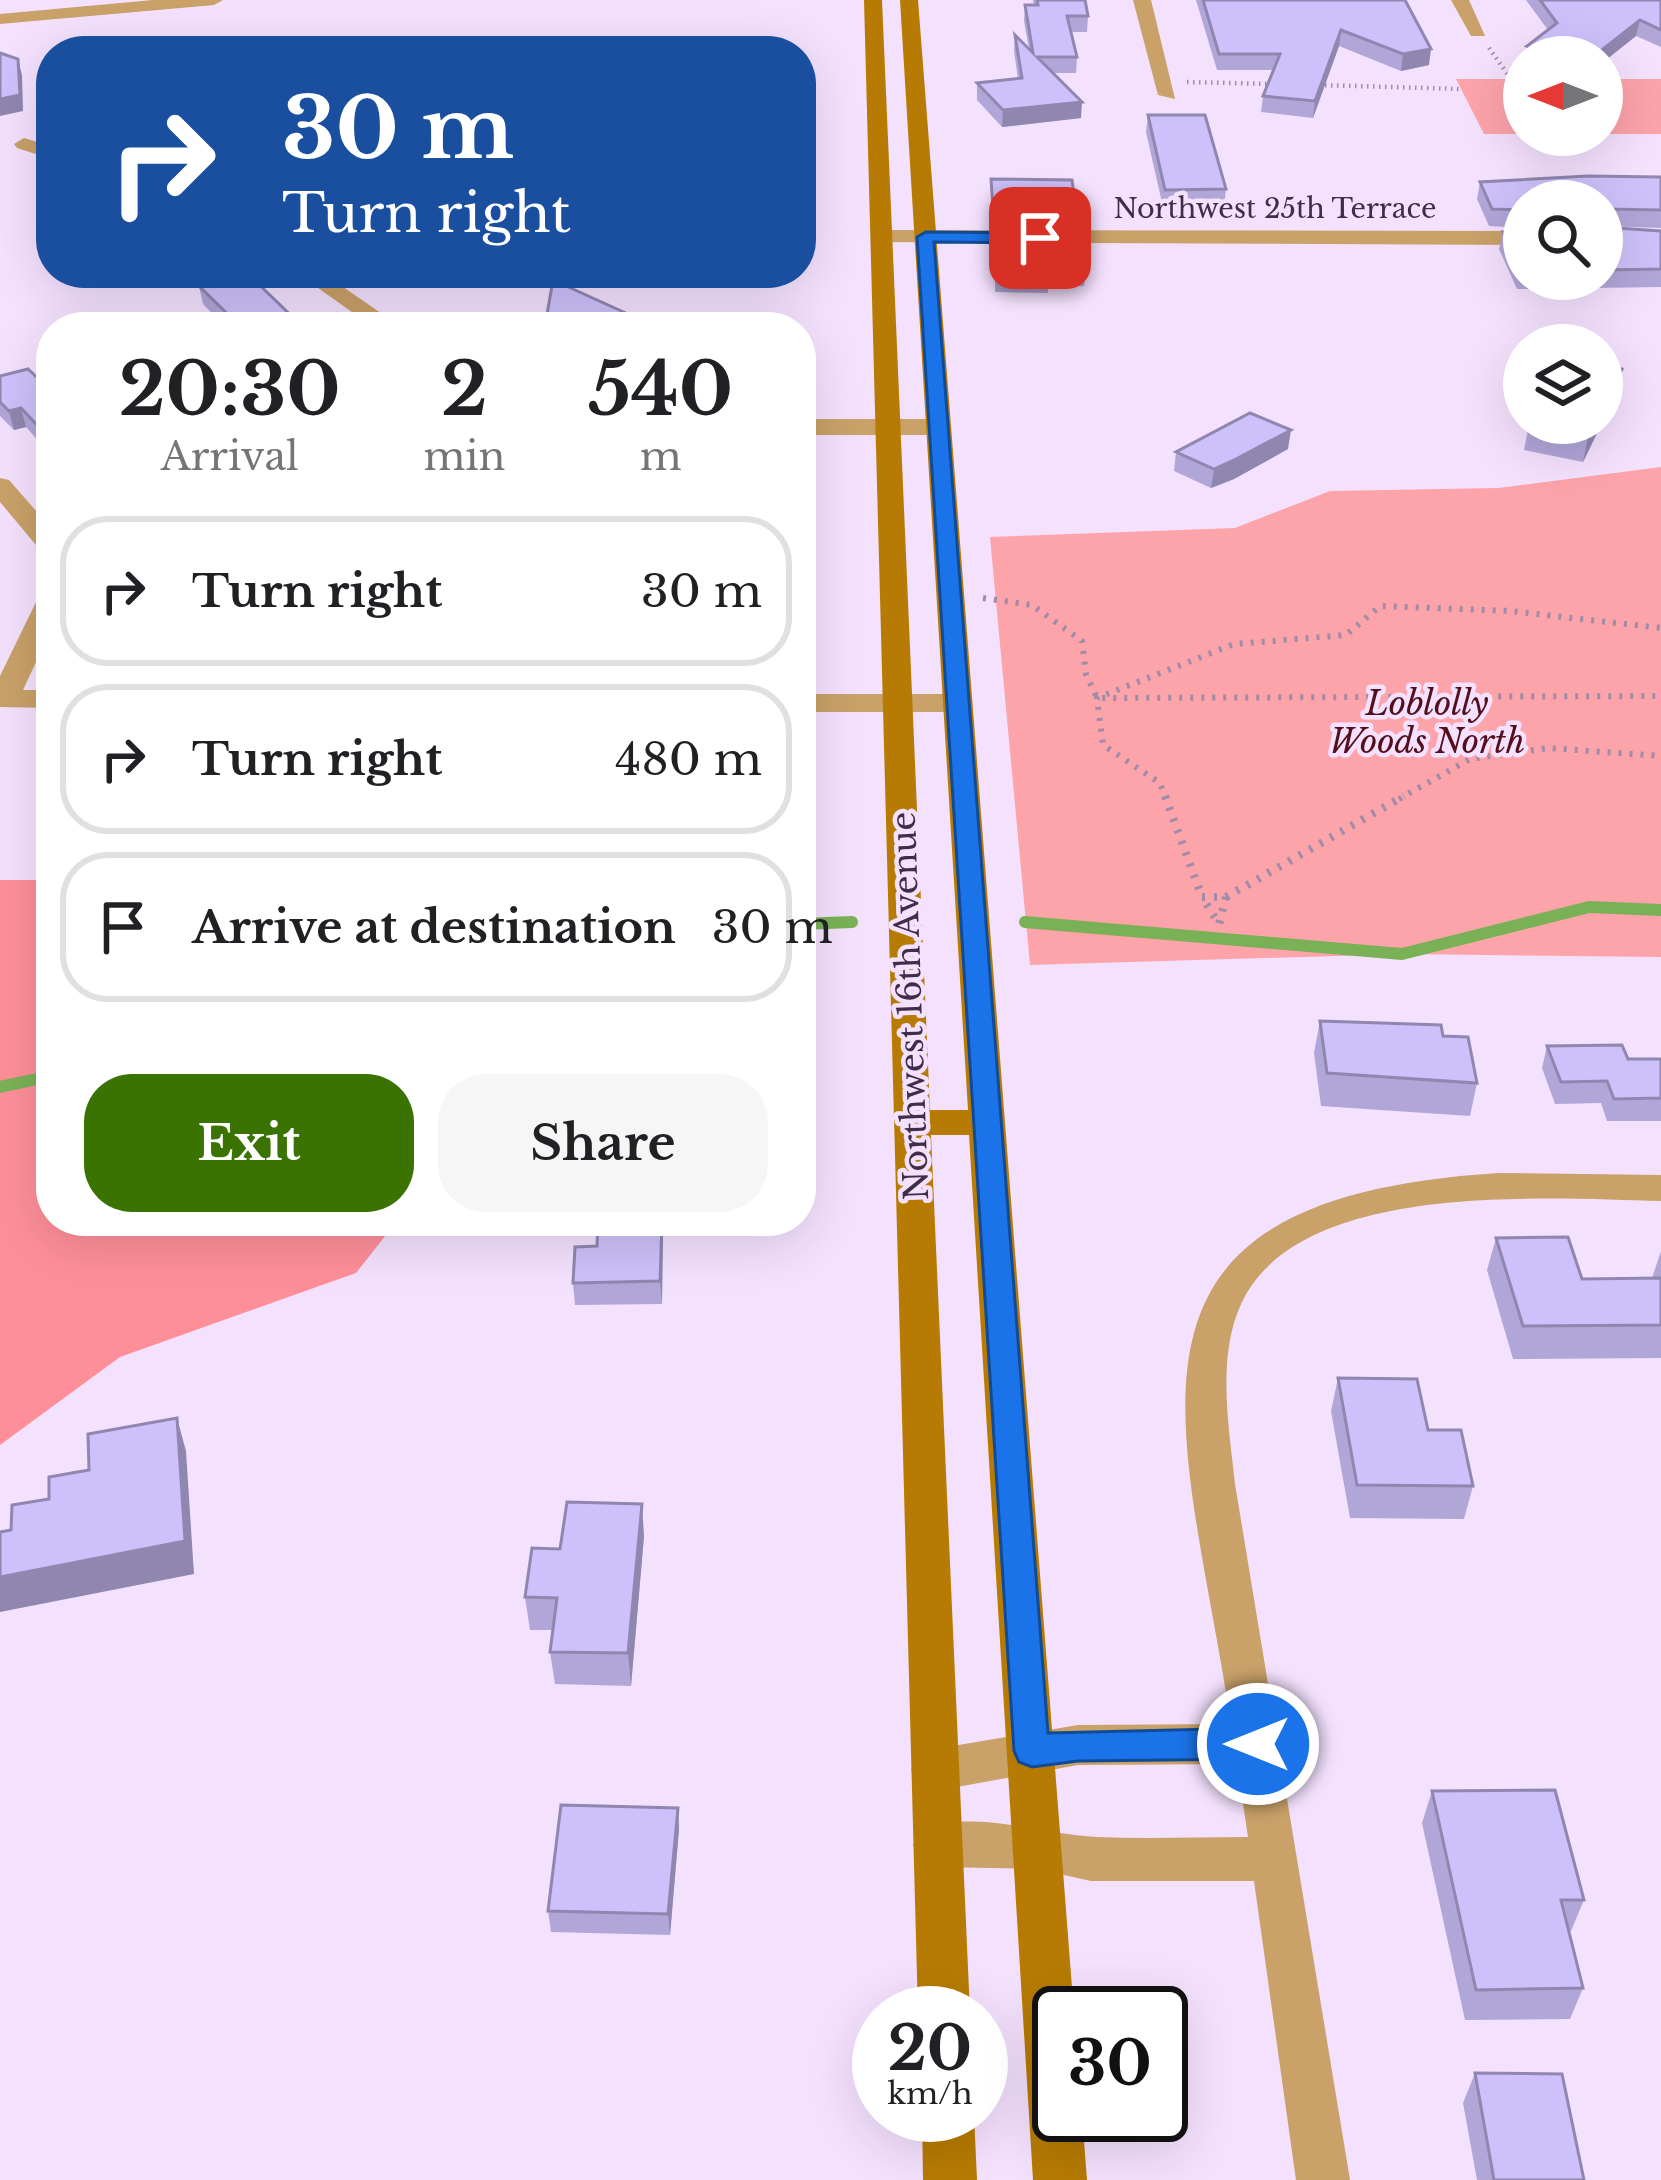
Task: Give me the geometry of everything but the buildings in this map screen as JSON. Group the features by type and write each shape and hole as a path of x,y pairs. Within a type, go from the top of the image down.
{"main road":[{"name":"Northwest 16th Avenue","path":"873,0 943,1986"},
{"name":"Northwest 16th Avenue","path":"909,0 1060,2180"},
{"path":"876,78 915,78"},
{"path":"915,1123 987,1122"},
{"path":"949,2142 950,2180"}],"street":[{"path":"0,19 214,0"},
{"path":"1142,0 1166,88"},
{"path":"1460,0 1478,32"},
{"path":"24,144 36,148"},
{"name":"Northwest 25th Terrace","path":"881,237 1503,238"},
{"path":"330,288 366,312"},
{"path":"816,427 938,428"},
{"path":"0,487 36,528"},
{"path":"36,630 2,698 36,699"},
{"path":"816,703 958,703"},
{"path":"1323,2180 1218,1490 1208,1372 1214,1316 1244,1269 1281,1237 1347,1205 1463,1189 1661,1188"},
{"path":"934,1770 1078,1745 1258,1744"},
{"path":"937,1845 1037,1847 1091,1859 1276,1858"}],"path":[{"path":"1166,88 1291,85"},
{"path":"1312,85 1462,89"},
{"path":"979,598 1032,604 1082,641 1103,745 1160,783 1202,897 1219,924 1226,897"},
{"path":"1097,698 1234,644 1346,635 1380,606 1510,611 1661,628"},
{"path":"1097,698 1661,696"},
{"path":"1202,897 1226,897 1470,759 1547,748 1661,756"}],"green space":[{"path":"1456,79 1503,79 1503,134 1484,134"},
{"path":"1623,79 1661,79 1661,134 1623,134"},
{"name":"Loblolly Woods North","path":"1661,467 1661,957 1402,954 1030,965 990,537 1235,528 1330,491 1498,488"}],"shaded area":[{"path":"0,880 36,880 36,1236 385,1236 356,1273 120,1357 0,1445"}],"waterway":[{"path":"1025,922 1402,954 1589,907 1661,910"},
{"path":"816,923 852,922"},
{"path":"0,1087 36,1079"}],"route":[{"path":"1040,238 926,237 1032,1751 1078,1745 1258,1744"}]}
